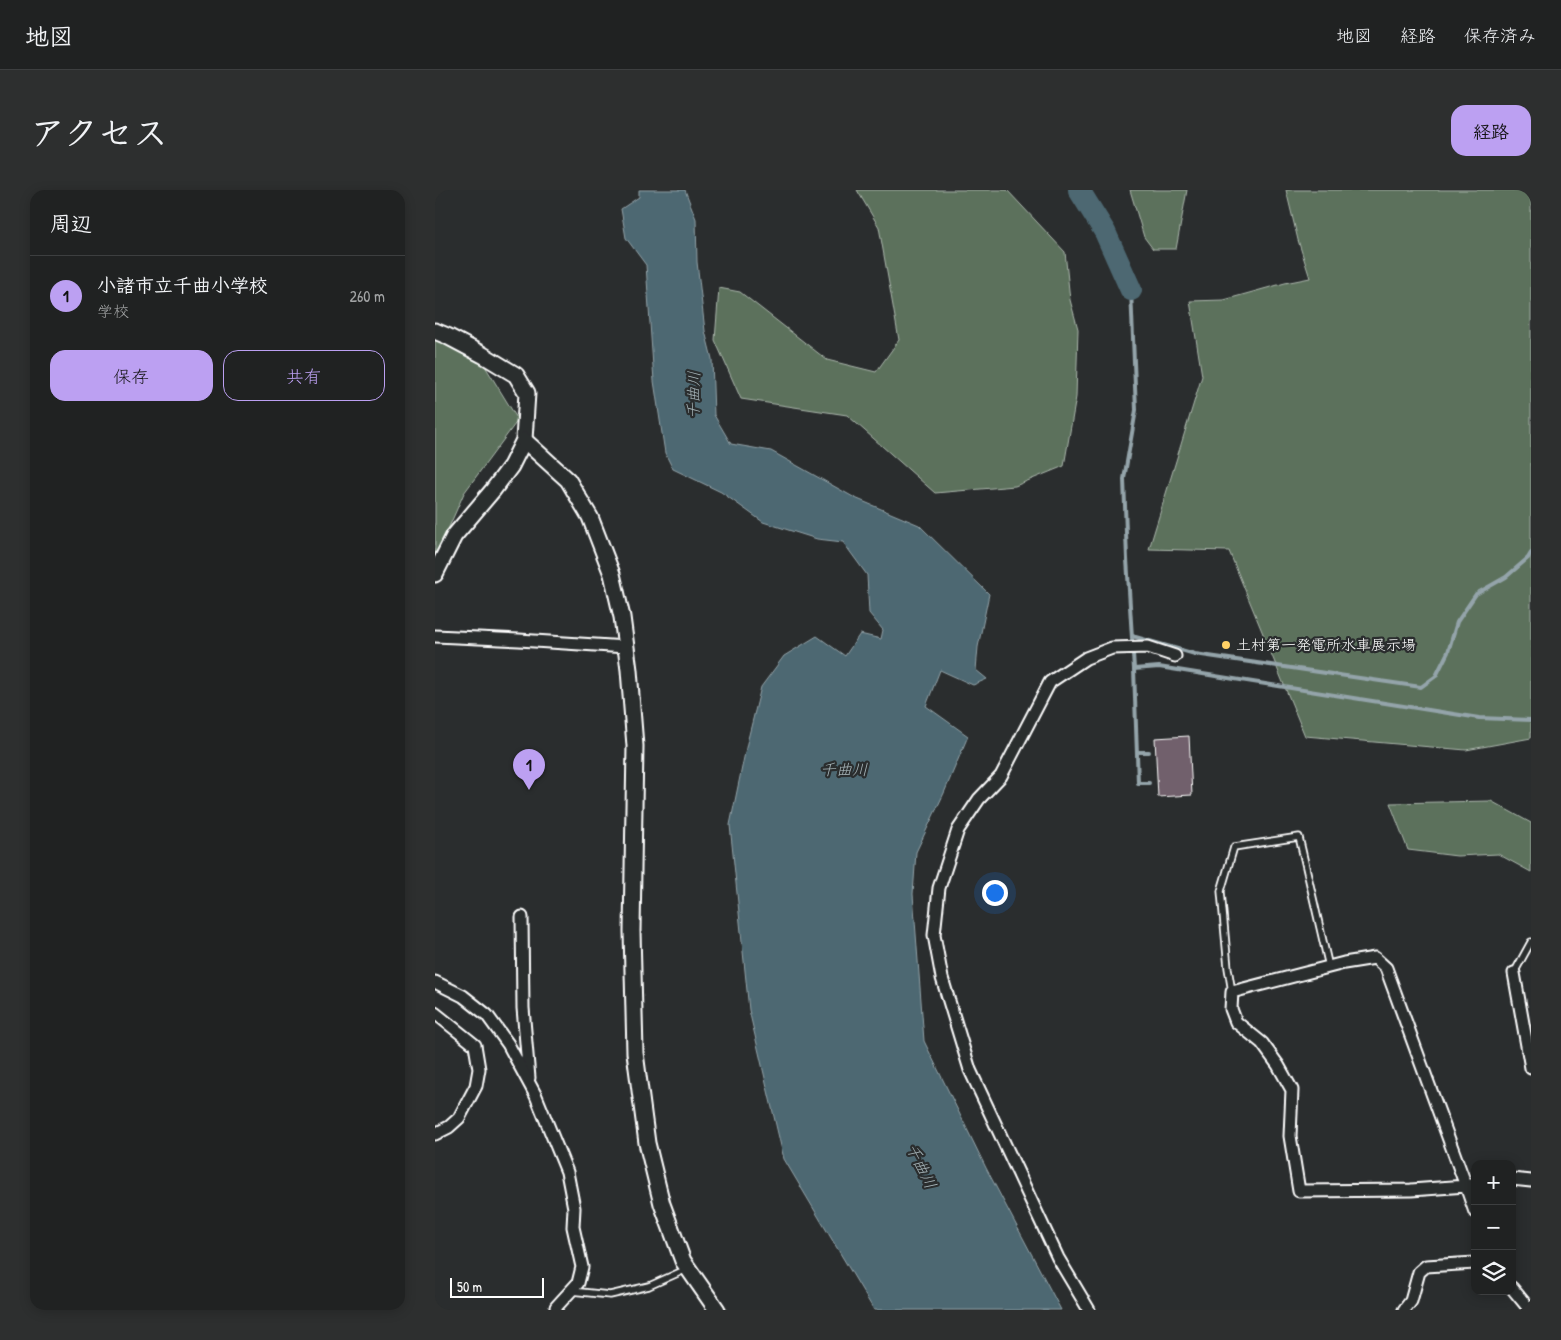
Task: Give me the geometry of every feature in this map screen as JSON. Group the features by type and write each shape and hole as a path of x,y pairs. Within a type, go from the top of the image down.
{"street":[{"path":"435,332 474,350 516,375 527,393 524,440 511,466 454,536 435,574"},
{"path":"524,440 568,480 590,517 612,574 626,647 635,746 632,931 635,1053 647,1143 662,1204 683,1261 717,1310"},
{"path":"435,636 626,647"},
{"path":"1089,1310 1059,1258 970,1070 942,978 934,935 939,888 958,830 979,799 1001,776 1050,682 1086,658 1112,648 1148,647 1175,656"},
{"path":"522,917 523,1008 529,1084"},
{"path":"1470,1185 1411,1190 1299,1190 1290,1136 1292,1090 1279,1065 1262,1043 1236,1022 1231,1009 1232,992 1329,968 1344,962 1375,958 1386,968 1470,1185 1474,1205"},
{"path":"1514,973 1531,1068"},
{"path":"435,982 463,996 487,1015 509,1044 529,1084 567,1172 574,1208 573,1227 582,1267 578,1283 556,1306 556,1310"},
{"path":"435,1013 475,1045 479,1069 476,1086 459,1118 449,1128 435,1134"},
{"path":"1516,1180 1531,1182"},
{"path":"1404,1310 1411,1301 1419,1272 1426,1266 1471,1262"},
{"path":"1516,1293 1530,1310"}],"lane":[{"path":"1232,992 1221,891 1234,847 1299,837 1329,968"},
{"path":"1514,973 1531,942"},
{"path":"571,1291 610,1294 649,1286 689,1268"}],"green space":[{"path":"857,190 1007,190 1065,252 1070,300 1078,329 1076,397 1064,466 1015,486 935,493 847,415 741,399 715,340 719,288 740,292 827,360 876,372 899,340 879,227"},
{"path":"1130,190 1187,190 1176,249 1153,249 1144,237"},
{"path":"1286,190 1531,190 1531,738 1466,750 1305,736 1229,551 1149,549 1202,376 1190,301 1224,300 1310,278 1298,240"},
{"path":"435,331 469,340 518,420 464,493 435,559"},
{"path":"1491,801 1531,823 1531,872 1498,854 1457,856 1408,850 1390,803"}],"water":[{"name":"千曲川","path":"639,190 685,190 696,219 697,262 705,331 712,359 714,415 731,444 771,451 855,498 919,525 989,594 978,647 976,670 987,679 973,685 940,670 926,706 968,736 916,852 913,894 924,1041 986,1168 1061,1310 874,1310 784,1159 749,1010 730,825 761,687 784,656 817,636 845,656 860,634 881,639 883,630 869,613 867,575 843,542 817,539 763,522 721,492 673,469 665,453 654,381 646,265 626,238 621,209 639,197"}],"building":[{"path":"1189,736 1192,795 1158,797 1155,738"}],"waterway":[{"path":"1079,190 1105,232 1131,290"},
{"path":"1131,290 1136,410 1124,479 1138,783 1149,783"},
{"path":"1132,636 1195,654 1421,687 1436,676 1448,652 1457,622 1476,594 1506,577 1528,558 1531,553"},
{"path":"1134,669 1159,667 1479,718 1531,720"},
{"path":"1137,752 1149,752"}],"place":[{"name":"土村第一発電所水車展示場","path":"1226,645"},
{"name":"小諸市立千曲小学校","path":"529,790"}]}
